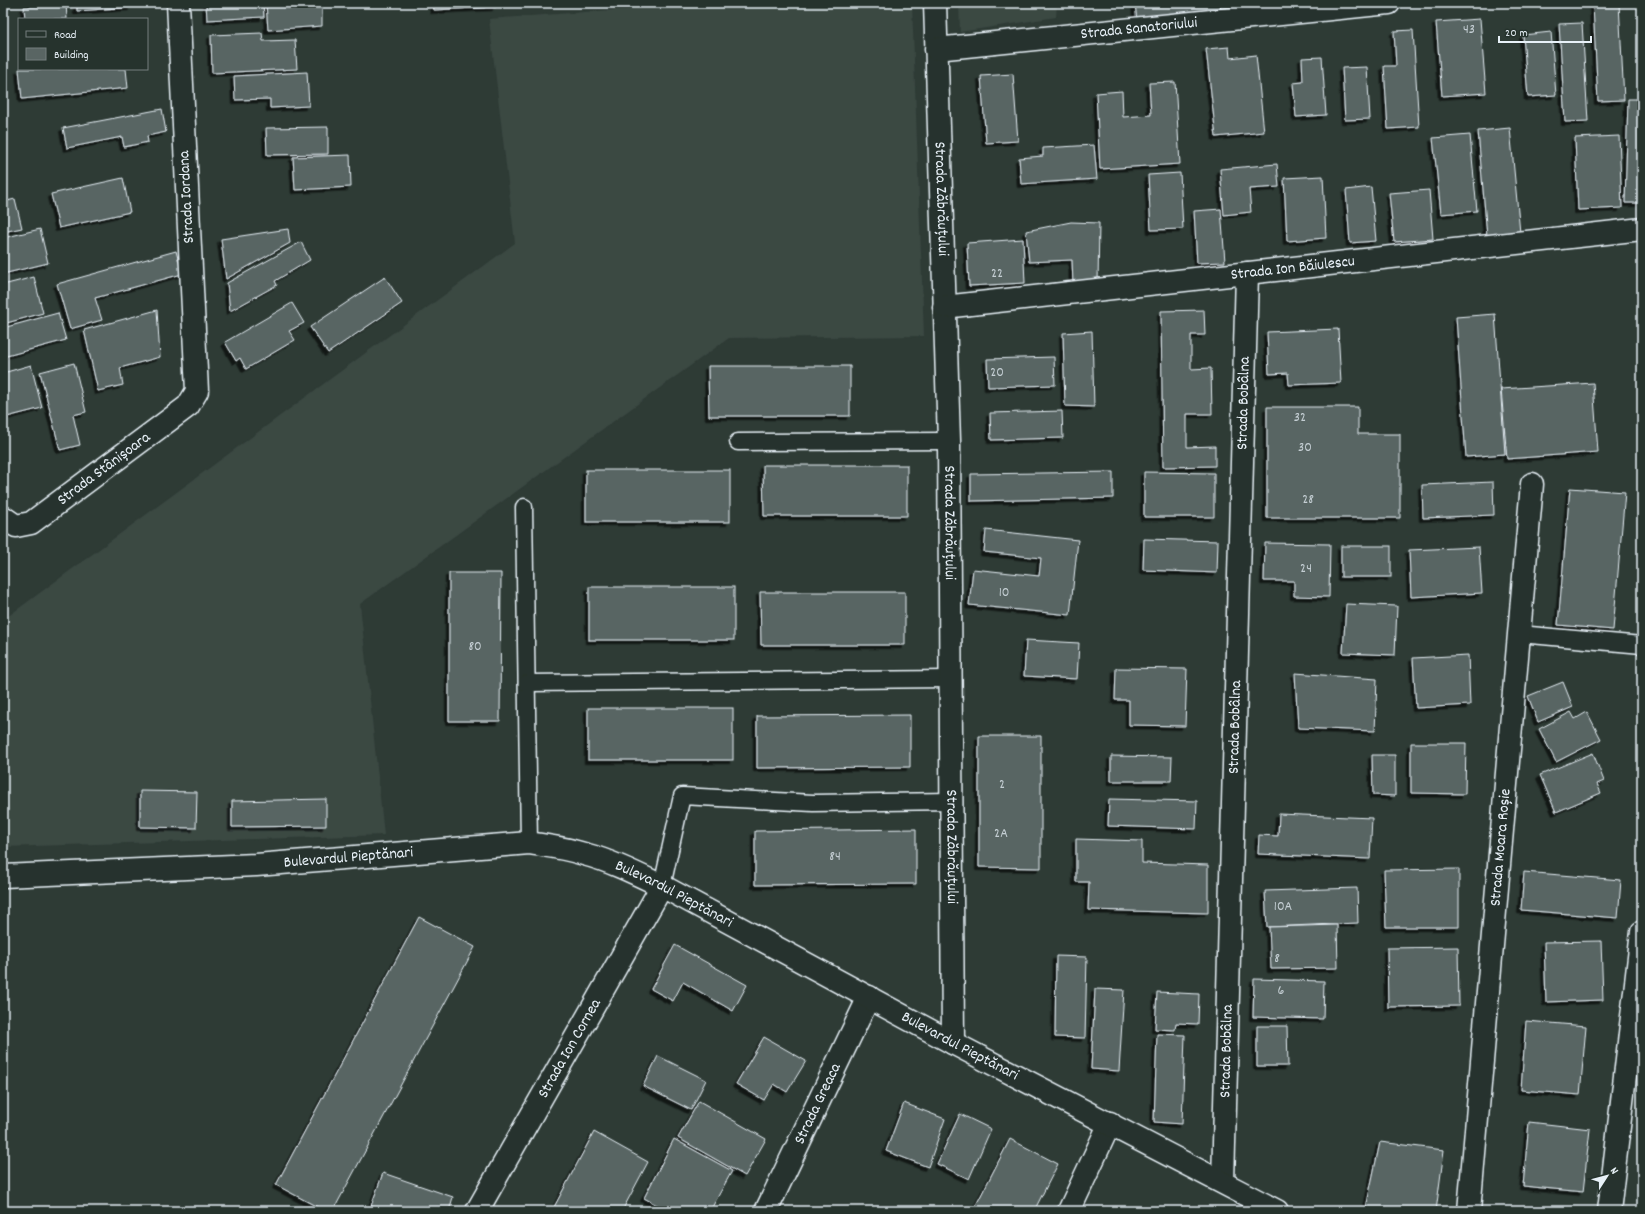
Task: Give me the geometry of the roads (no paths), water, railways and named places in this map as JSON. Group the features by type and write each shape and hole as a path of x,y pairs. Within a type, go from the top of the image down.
{"street":[{"name":"Strada Iordana","path":"178,3 197,391"},
{"name":"Strada Zăbrăuțului","path":"935,3 949,441 953,1043"},
{"name":"Strada Sanatoriului","path":"936,50 1389,3"},
{"name":"Strada Ion Băiulescu","path":"944,307 1642,229"},
{"name":"Strada Bobâlna","path":"1223,1182 1247,273"},
{"name":"Strada Stânișoara","path":"3,517 16,526 31,523 188,406 197,391"},
{"name":"Strada Moara Roșie","path":"1469,1211 1532,484"},
{"name":"Bulevardul Pieptănari","path":"3,876 256,865 529,844 559,847 586,854 621,867 662,886 953,1043 1110,1123 1277,1211"},
{"name":"Strada Ion Cornea","path":"477,1211 662,886"},
{"path":"1609,1211 1642,932"},
{"name":"Strada Greaca","path":"766,1211 869,997"},
{"path":"1069,1211 1110,1123"}],"lane":[{"path":"738,442 949,441"},
{"path":"524,507 529,844"},
{"path":"1519,634 1642,645"},
{"path":"527,684 951,679"},
{"path":"662,886 682,796 813,802 952,801"}]}
